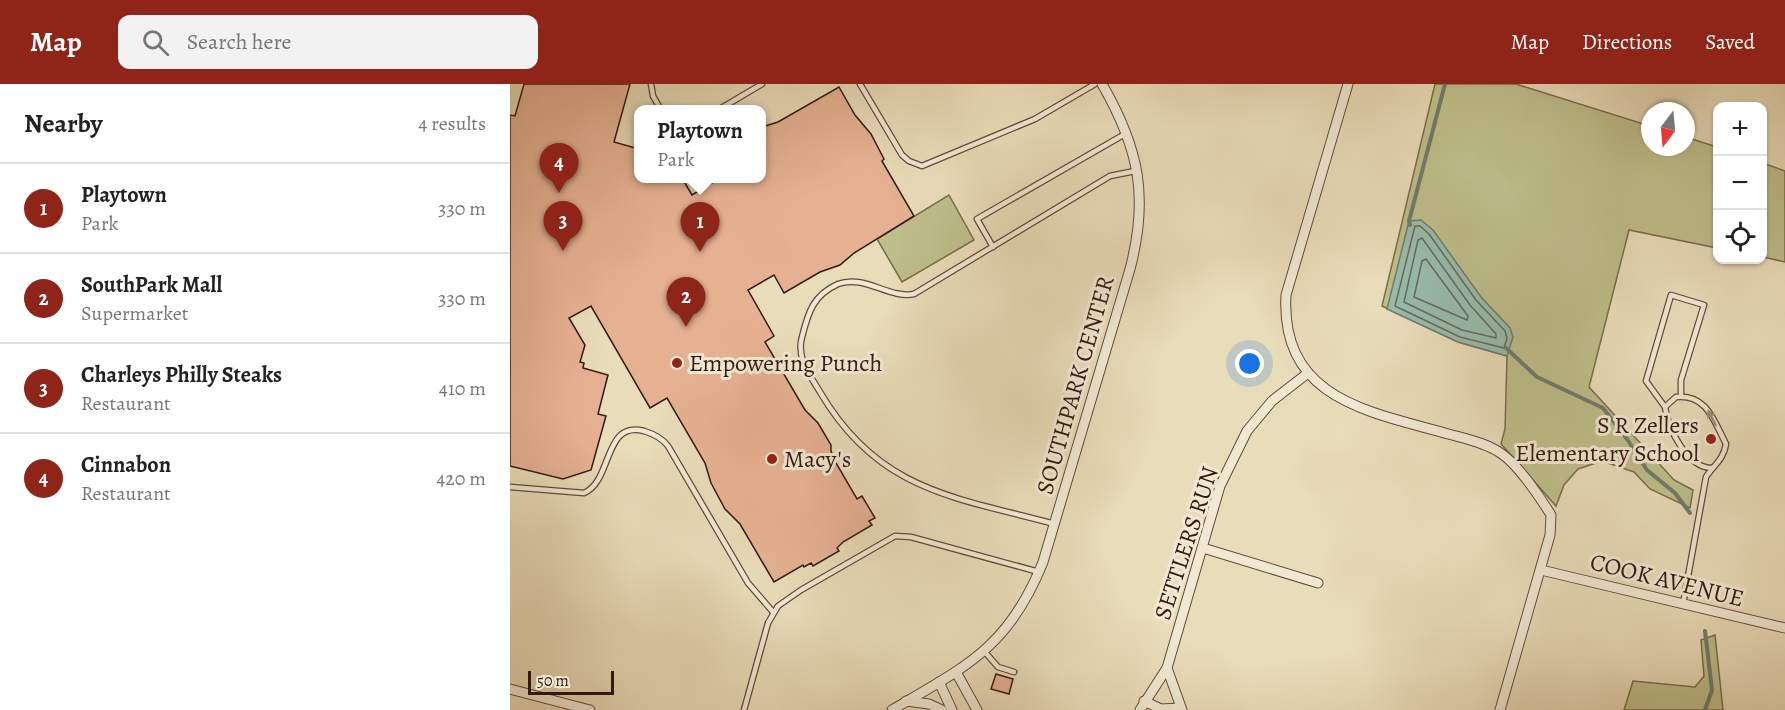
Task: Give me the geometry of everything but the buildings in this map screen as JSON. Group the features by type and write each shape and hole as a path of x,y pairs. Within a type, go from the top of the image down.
{"street":[{"name":"SOUTHPARK CENTER","path":"892,710 956,672 984,651 1017,616 1039,572 1137,243 1141,201 1138,171 1128,132 1102,84"},
{"path":"1348,84 1286,295 1285,315 1288,331 1308,373 1321,387 1357,406 1469,440 1500,452 1551,515 1550,535 1500,710"},
{"name":"SETTLERS RUN","path":"1142,706 1167,668 1220,486 1247,431 1272,401 1308,373"},
{"path":"1203,548 1318,583"},
{"name":"COOK AVENUE","path":"1540,570 1785,628"},
{"path":"1142,706 1181,709 1167,668"},
{"path":"956,672 977,710"},
{"path":"939,682 952,710"},
{"path":"510,689 588,710"},
{"path":"906,702 929,704 942,710"}],"lane":[{"path":"651,84 652,96 658,105"},
{"path":"726,105 762,84"},
{"path":"860,84 902,154 909,161 922,166 1035,119 1095,84"},
{"path":"993,247 977,219 1128,132"},
{"path":"1054,524 931,491 866,451 840,423 801,357 801,340 811,304 835,286 851,282 902,294 914,294 1110,176 1138,171"},
{"path":"1681,396 1683,375 1704,305 1671,295 1646,381 1665,407 1672,429 1693,461 1701,467 1711,468"},
{"path":"1665,407 1676,397 1681,396 1691,397 1705,405 1726,444 1719,462 1711,468 1706,477 1683,604"},
{"path":"510,487 584,493 599,482 610,449 619,437 636,430 653,434 666,443 748,583 773,612"},
{"path":"744,710 773,612 786,599 895,536 911,537 1039,572"},
{"path":"984,651 998,667 1014,672"}],"green space":[{"path":"1435,84 1516,84 1641,123 1641,156 1695,156 1695,140 1713,146 1713,247 1629,230 1589,387 1674,480 1693,490 1690,508 1650,489 1634,472 1602,461 1578,469 1564,485 1556,506 1501,444 1505,429 1507,356 1458,342 1382,306"},
{"path":"1767,164 1785,171 1785,262 1767,258"},
{"path":"949,195 974,240 902,282 877,239"},
{"path":"1715,635 1723,710 1624,710 1633,681 1695,687 1704,676 1701,640"}],"water":[{"path":"1421,220 1433,230 1481,297 1510,328 1513,337 1507,356 1458,342 1387,309 1409,221"}],"waterway":[{"path":"1410,225 1409,221 1445,84"},
{"path":"1506,348 1537,377 1603,408 1647,470 1675,493 1690,513"},
{"path":"1705,631 1712,690 1705,710"}],"place":[{"name":"Cinnabon","path":"559,193"},
{"name":"Charleys Philly Steaks","path":"563,251"},
{"name":"Playtown","path":"700,252"},
{"name":"SouthPark Mall","path":"686,327"},
{"name":"Empowering Punch","path":"677,363"},
{"name":"S R Zellers Elementary School","path":"1711,439"},
{"name":"Macy's","path":"772,459"}]}
